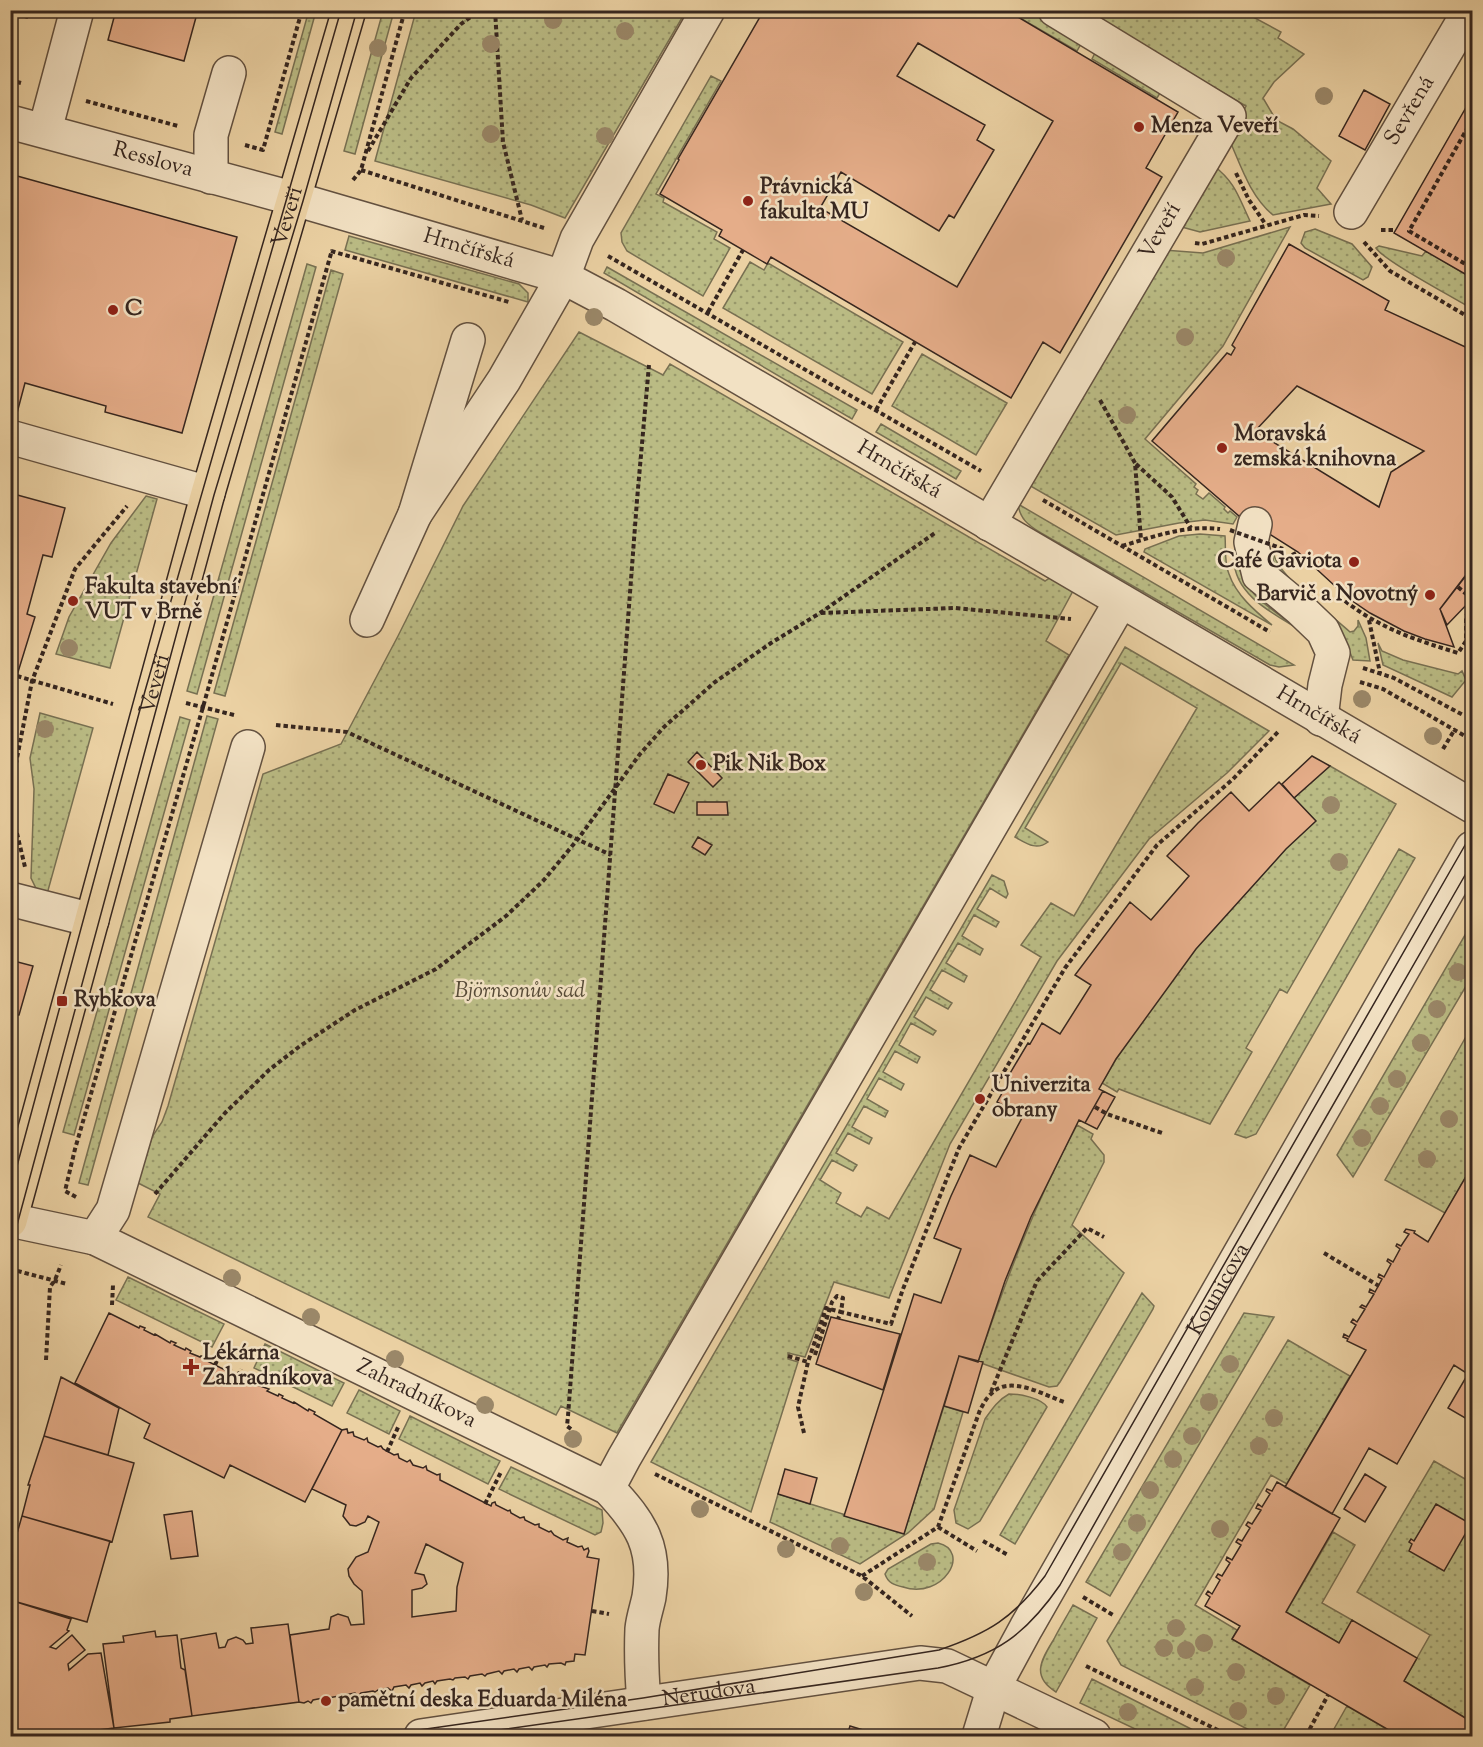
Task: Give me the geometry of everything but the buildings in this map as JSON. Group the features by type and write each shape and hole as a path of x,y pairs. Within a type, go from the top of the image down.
{"main road":[{"name":"Veveří","path":"11,1220 208,493 349,10"}],"street":[{"path":"45,130 77,10"},
{"path":"415,514 504,380 563,277 577,239 708,10"},
{"name":"Veveří","path":"989,524 1229,116 1055,10"},
{"name":"Sevřená","path":"1347,219 1470,10"},
{"path":"211,177 211,135 229,72"},
{"name":"Resslova","path":"10,122 295,198"},
{"name":"Hrnčířská","path":"295,198 342,214 563,277 616,305 989,524 1113,615 1321,719 1473,806"},
{"path":"367,620 415,514 468,340"},
{"path":"10,437 208,493"},
{"path":"1242,527 1251,542 1259,575 1323,631 1333,653 1321,719"},
{"path":"608,1488 1113,615"},
{"path":"102,1227 248,747"},
{"name":"Kounicova","path":"979,1737 994,1688 1026,1628 1201,1318 1473,848"},
{"path":"22,902 92,920"},
{"name":"Zahradníkova","path":"11,1220 102,1227 608,1488 629,1510 641,1527 651,1570 649,1596 642,1626 644,1704"},
{"name":"Nerudova","path":"421,1737 920,1663 947,1666 994,1688"},
{"path":"994,1688 1094,1737"}],"path":[{"path":"10,80 263,150 302,10"},
{"path":"405,10 361,170 350,184 203,707 78,1138 65,1191 102,1227 125,1222 158,1191 225,1113 269,1070 300,1046 355,1010 436,969 506,915 543,880 578,839 616,785 664,727 715,682 931,536"},
{"path":"365,157 411,78 461,24 480,10"},
{"path":"495,10 503,142 522,221"},
{"path":"1473,120 1409,231 1473,268"},
{"path":"1214,143 1235,172 1249,200 1266,225"},
{"path":"1159,238 1202,244 1304,215 1347,219 1390,271 1473,318"},
{"path":"708,312 743,250"},
{"path":"331,251 543,312"},
{"path":"876,410 915,342"},
{"path":"576,1431 567,1426 637,500 650,361"},
{"path":"1099,398 1135,463 1172,497 1191,528"},
{"path":"1135,463 1141,540"},
{"path":"10,794 32,681 75,569 151,477"},
{"path":"1009,488 1024,489 1274,634"},
{"path":"1122,546 1177,530 1242,527 1298,558"},
{"path":"1292,555 1298,552"},
{"path":"1458,587 1473,599"},
{"path":"1340,597 1369,620 1416,640 1458,653 1466,641 1466,616 1473,607"},
{"path":"820,613 955,608 1089,621 1113,615"},
{"path":"1369,620 1380,674"},
{"path":"1330,665 1395,678 1463,715"},
{"path":"1330,665 1383,689 1473,740"},
{"path":"16,676 113,704"},
{"path":"804,1433 798,1407 808,1362 826,1308 891,1324 959,1148 1065,968 1157,845 1232,780 1276,735 1280,728"},
{"path":"1439,756 1455,729"},
{"path":"347,732 611,855"},
{"path":"10,804 22,902"},
{"path":"1095,1107 1107,1114 1162,1133"},
{"path":"862,1576 938,1527 980,1410 991,1393 1037,1281 1087,1228 1104,1237"},
{"path":"1324,1253 1379,1286"},
{"path":"46,1360 50,1287 62,1263"},
{"path":"10,1269 68,1284"},
{"path":"112,1305 113,1275"},
{"path":"815,1355 832,1302 837,1296 843,1298 844,1301 838,1319"},
{"path":"788,1356 808,1362"},
{"path":"215,1365 218,1358"},
{"path":"238,1376 241,1369"},
{"path":"991,1393 1003,1386 1023,1387 1064,1402"},
{"path":"624,1458 862,1576 912,1616"},
{"path":"938,1527 977,1551"},
{"path":"983,1541 1008,1555"},
{"path":"1079,1596 1113,1615"},
{"path":"592,1611 618,1615"},
{"path":"1086,1666 1230,1737"},
{"path":"1306,1737 1328,1695"}],"green space":[{"path":"309,10 316,11 282,134 275,132"},
{"path":"416,10 686,11 565,218 531,205 375,161"},
{"path":"383,11 394,11 355,154 344,151"},
{"path":"1008,11 1030,11 1082,42 1077,51"},
{"path":"1084,11 1242,11 1281,32 1278,38 1304,54 1274,82 1263,98 1276,120 1293,129 1331,161 1317,188 1331,204 1273,215 1252,190 1229,139 1246,106"},
{"path":"1096,51 1163,88 1157,98 1092,59"},
{"path":"711,76 721,81 656,194 664,198 663,202 717,232 714,239 730,248 703,296 627,251 622,242 621,233"},
{"path":"1213,165 1232,184 1250,221 1200,232 1178,226"},
{"path":"1290,227 1223,346 1145,439 1196,484 1194,487 1198,490 1196,494 1203,499 1209,493 1225,507 1228,513 1230,511 1237,517 1233,524 1205,520 1116,535 1027,484 1164,250 1203,253"},
{"path":"1315,229 1352,244 1372,267 1368,277 1363,280 1305,248 1301,243 1305,232"},
{"path":"349,236 519,284 528,293 528,302 345,250"},
{"path":"1379,246 1422,256 1426,251 1472,278 1472,309 1392,261 1376,248"},
{"path":"750,262 764,270 768,263 903,342 872,394 723,308"},
{"path":"307,264 316,267 197,694 187,691"},
{"path":"607,267 857,410 852,419 604,273"},
{"path":"331,270 343,274 225,696 214,693"},
{"name":"Björnsonův sad","path":"579,332 663,375 670,364 1045,581 1051,577 1074,589 1046,641 1069,655 617,1433 561,1406 556,1415 148,1217 160,1194 138,1183 152,1137 162,1122 168,1106 263,774 341,744 463,506"},
{"path":"922,354 1007,403 976,455 892,406"},
{"path":"881,424 961,471 956,479 876,432"},
{"path":"146,496 157,499 110,668 56,654 69,617 111,543"},
{"path":"1018,504 1294,665 1279,667 1270,665 1041,533 1025,521"},
{"path":"1200,534 1225,536 1226,565 1232,582 1247,602 1272,625 1144,552 1145,549 1179,536"},
{"path":"1237,540 1239,542 1240,572 1245,583 1269,608 1297,628 1256,601 1240,582 1234,559"},
{"path":"1267,552 1274,554 1284,573 1295,584 1350,632 1358,626 1358,620 1366,638 1370,661 1353,660 1347,645 1278,581"},
{"path":"1378,643 1382,651 1403,660 1458,674 1462,671 1466,680 1452,697 1383,665"},
{"path":"1125,647 1269,731 1227,773 1149,839 1057,961 950,1144 889,1298 834,1282 805,1357 788,1353 788,1359 798,1362 751,1512 651,1462 992,875 1004,881 1008,894 1006,898 990,888 977,909 999,922 996,927 974,915 962,936 983,949 980,955 958,943 946,963 967,976 964,982 942,970 930,990 952,1003 948,1009 926,997 914,1017 936,1031 933,1035 911,1023 899,1045 920,1057 917,1063 895,1051 883,1072 904,1084 901,1090 879,1078 867,1099 888,1111 885,1117 864,1106 852,1127 872,1138 869,1144 848,1133 836,1153 857,1165 853,1171 832,1160 820,1180 841,1193 836,1203 861,1217 867,1207 889,1219 1041,957 1021,945 1051,903 1074,916 1197,708 1121,663 1025,828 1048,842 1035,846 1015,837"},
{"path":"40,713 93,728 44,905 31,878 34,789 30,758"},
{"path":"207,716 218,719 88,1185 79,1183"},
{"path":"180,717 190,720 74,1135 63,1132"},
{"path":"1330,766 1396,804 1287,993 1280,989 1246,1048 1252,1052 1210,1124 1119,1089 1117,1092 1102,1083 1294,798"},
{"path":"1399,849 1415,858 1256,1134 1246,1138 1235,1134"},
{"path":"1472,923 1472,976 1353,1177 1337,1155"},
{"path":"1472,1026 1472,1166 1445,1213 1385,1180"},
{"path":"1077,1125 1093,1134 1091,1139 1104,1155 1104,1162 1072,1225 1124,1273 1060,1382 1057,1386 1049,1387 978,1362 1022,1242"},
{"path":"128,1277 224,1324 212,1347 116,1300"},
{"path":"1142,1293 1154,1306 1153,1309 1015,1544 1000,1535"},
{"path":"1244,1313 1274,1317 1110,1596 1086,1582"},
{"path":"1288,1340 1350,1376 1287,1484 1271,1475 1195,1605 1237,1630 1232,1639 1310,1685 1280,1736 1261,1736 1121,1665 1107,1641"},
{"path":"265,1344 344,1383 332,1406 254,1368"},
{"path":"359,1390 400,1411 389,1434 347,1413"},
{"path":"1009,1394 1035,1399 1047,1407 980,1521 968,1529 956,1523 954,1510 985,1419 998,1402"},
{"path":"944,1406 963,1412 934,1509 908,1533 860,1564 770,1522 778,1494 904,1533"},
{"path":"410,1416 500,1461 488,1484 399,1439"},
{"path":"1434,1461 1472,1483 1472,1722 1404,1681 1430,1635 1357,1592"},
{"path":"511,1467 602,1510 601,1532 595,1535 499,1489"},
{"path":"1333,1532 1355,1545 1322,1603 1352,1620 1339,1643 1286,1612"},
{"path":"938,1543 948,1548 952,1555 952,1564 941,1581 930,1587 917,1589 903,1587 888,1580 885,1574 888,1569 931,1544"},
{"path":"1073,1605 1097,1618 1056,1692 1043,1680 1041,1667 1046,1653"},
{"path":"1092,1679 1205,1736 1150,1736 1080,1703"},
{"path":"1347,1706 1399,1736 1330,1736"}],"tram line":[{"path":"10,1192 145,691 341,10"},
{"path":"10,1251 214,495 303,201 357,10"},
{"path":"377,1736 643,1698 939,1650 986,1630 1011,1613 1045,1576 1472,833"},
{"path":"457,1736 938,1668 993,1650 1022,1629 1048,1602 1060,1585 1472,863"}],"place":[{"name":"Menza Veveří","path":"1139,127"},
{"name":"Právnická fakulta MU","path":"748,201"},
{"name":"C","path":"113,310"},
{"name":"Moravská zemská knihovna","path":"1222,448"},
{"name":"Café Gaviota","path":"1354,562"},
{"name":"Barvič a Novotný","path":"1430,595"},
{"name":"Fakulta stavební VUT v Brně","path":"73,601"},
{"name":"Pik Nik Box","path":"701,765"},
{"name":"Rybkova","path":"62,1001"},
{"name":"Univerzita obrany","path":"980,1099"},
{"name":"Lékárna Zahradníkova","path":"191,1367"},
{"name":"pamětní deska Eduarda Miléna","path":"326,1701"}]}
